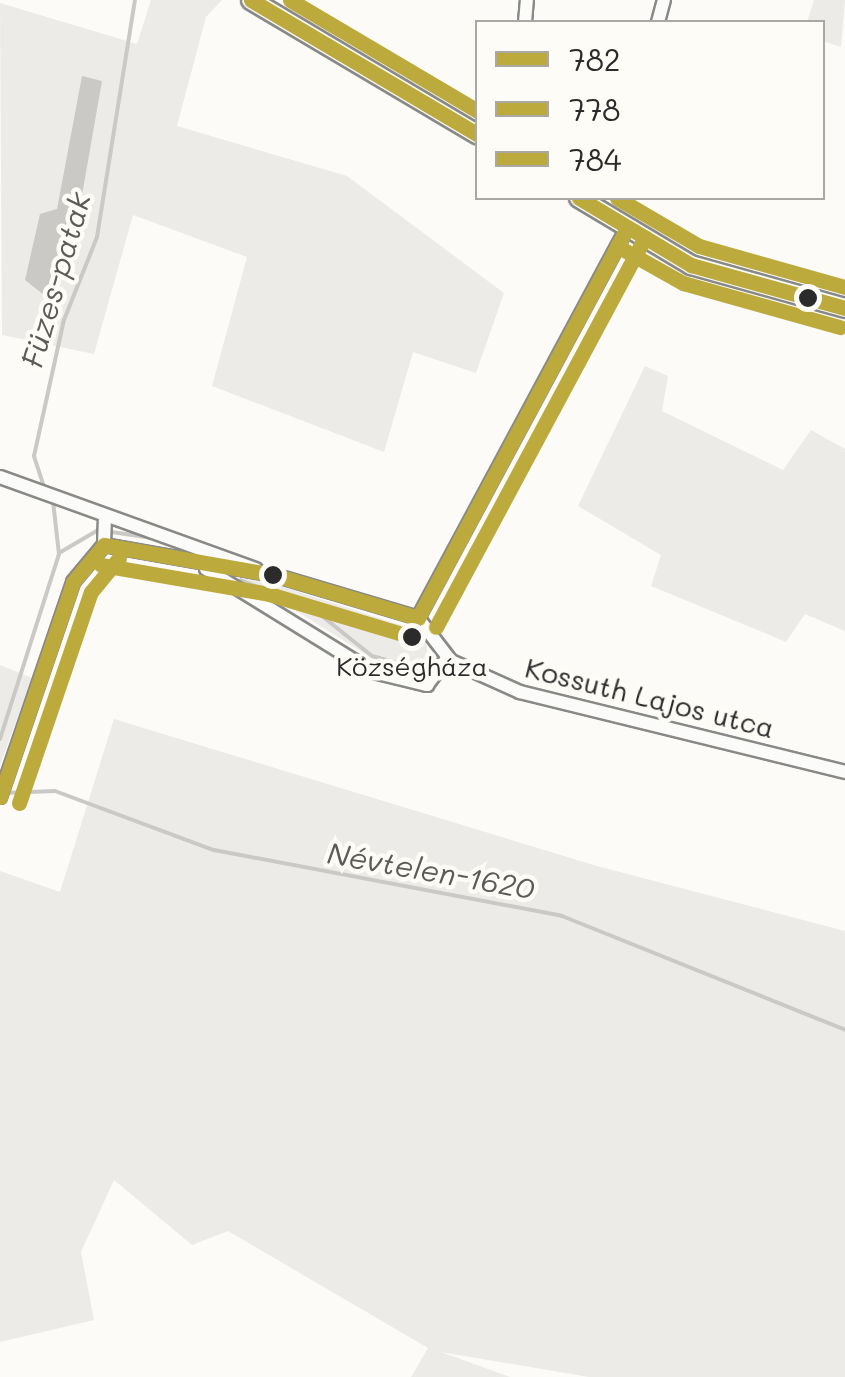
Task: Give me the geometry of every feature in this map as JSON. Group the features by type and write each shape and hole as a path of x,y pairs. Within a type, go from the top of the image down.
{"main road":[{"path":"251,0 475,133"},
{"path":"608,206 627,229 691,265 845,308"}],"street":[{"path":"418,618 627,229"},
{"name":"Kossuth Lajos utca","path":"0,477 263,573 418,618 443,669 520,692 845,772"},
{"path":"1,794 73,582 104,544 105,516"},
{"name":"Kossuth Lajos utca","path":"104,544 206,569 263,573"},
{"name":"Kossuth Lajos utca","path":"206,569 372,672 427,685 443,669"}],"shaded area":[{"path":"151,0 222,0 206,17 177,126 347,176 504,293 476,373 413,352 384,452 212,386 247,257 133,215 94,354 2,335 0,3 137,44"},
{"path":"814,0 845,0 841,47 825,42 825,20 808,20"},
{"path":"645,366 668,376 662,411 783,470 811,430 845,449 845,631 805,614 786,642 651,586 661,555 578,506"},
{"path":"231,570 416,630 426,637 429,673 373,659"},
{"path":"0,665 32,678 0,765"},
{"path":"114,719 597,866 845,931 845,1377 589,1377 441,1352 510,1377 411,1377 428,1348 228,1231 192,1245 114,1180 81,1252 94,1320 0,1342 0,871 60,892"}],"water":[{"path":"82,76 102,81 74,241 49,299 25,280 40,214 57,209"}],"waterway":[{"name":"Füzes-patak","path":"45,490 34,456 64,320 97,237 135,0"},
{"name":"Füzes-patak","path":"0,739 59,554 53,501"},
{"path":"59,553 98,530 152,538"},
{"path":"241,580 317,612 372,656 433,673"},
{"name":"Névtelen-1620","path":"5,793 55,791 214,850 562,916 845,1030"}],"transit line":[{"name":"782","path":"251,0 475,133"},
{"name":"784","path":"290,0 475,109"},
{"name":"782","path":"582,200 691,265 845,308"},
{"name":"784","path":"620,200 699,246 845,287"},
{"name":"782","path":"418,618 627,229"},
{"name":"778","path":"436,627 645,238"},
{"name":"778","path":"617,246 683,283 840,327"},
{"name":"782","path":"104,545 274,575 418,618"},
{"name":"782","path":"0,797 73,582 104,545"},
{"name":"778","path":"19,803 91,592 119,558"},
{"name":"778","path":"101,565 269,594 412,637"}],"place":[{"name":"Községháza","path":"412,637"}]}
